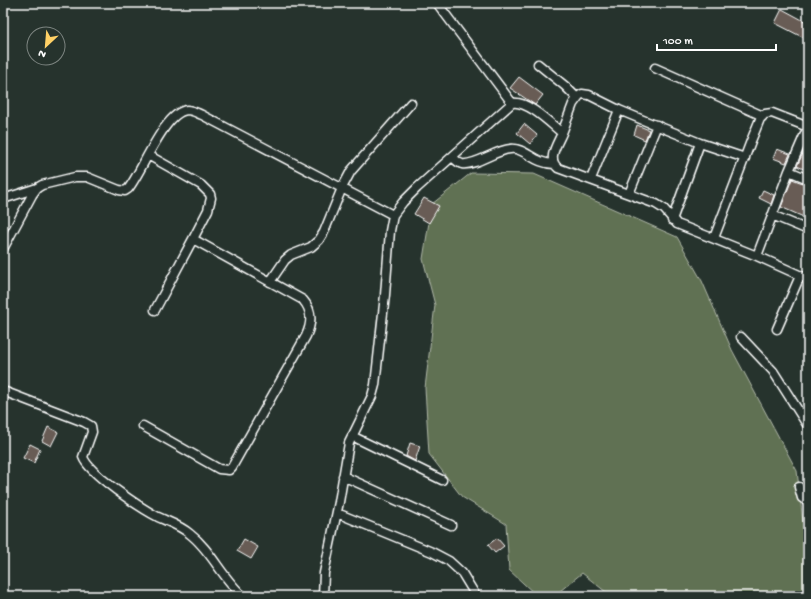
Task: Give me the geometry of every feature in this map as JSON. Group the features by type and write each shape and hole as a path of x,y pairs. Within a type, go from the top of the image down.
{"street":[{"path":"437,3 512,103"},
{"path":"538,64 577,98"},
{"path":"655,68 763,116"},
{"path":"554,164 553,156 573,104 582,94 589,95 619,110 700,143 744,158"},
{"path":"270,282 285,260 291,255 311,247 319,240 351,171 411,103"},
{"path":"323,596 324,573 337,513 349,444 372,396 375,385 385,295 390,231 394,215 400,206 417,188 512,103 519,103 529,107 562,133"},
{"path":"591,180 619,110"},
{"path":"3,199 46,184 82,176 125,191 131,186 164,128 172,119 182,112 192,111 394,215"},
{"path":"714,238 760,119 768,113 777,114 808,127 756,256"},
{"path":"629,194 657,125"},
{"path":"672,220 700,143"},
{"path":"452,157 459,163 468,164 507,149 516,149 541,163 554,164 561,170 661,206 672,220 682,226 714,238 804,277 777,328"},
{"path":"148,155 200,185 210,194 211,198 193,239 155,310"},
{"path":"789,171 808,179"},
{"path":"3,250 32,195 38,188"},
{"path":"772,215 808,230"},
{"path":"143,426 219,469 229,470 310,328 311,313 308,306 302,300 193,239"},
{"path":"741,337 773,371 808,426"},
{"path":"3,391 91,426 92,432 83,456 87,464 109,485 157,516 185,530 195,537 229,583 243,596"},
{"path":"352,436 442,480"},
{"path":"343,476 451,525"},
{"path":"798,487 802,498 808,502"},
{"path":"337,513 432,552 449,562 462,573 476,596"}],"green space":[{"path":"471,173 534,174 677,237 702,281 732,350 797,471 803,522 808,529 808,596 611,596 582,573 554,596 537,596 509,570 506,524 462,497 429,454 425,388 435,305 423,259 432,204"}],"building":[{"path":"782,9 808,23 808,40 775,23"},
{"path":"519,77 543,95 535,105 510,88"},
{"path":"524,124 537,135 530,144 517,133"},
{"path":"637,125 649,130 645,140 634,135"},
{"path":"808,143 808,166 806,170 797,166"},
{"path":"777,149 790,154 786,163 773,158"},
{"path":"792,179 808,185 808,219 781,207"},
{"path":"763,190 774,195 771,204 759,198"},
{"path":"424,198 439,206 429,223 414,214"},
{"path":"48,427 58,432 51,446 42,441"},
{"path":"410,443 420,446 415,461 406,456"},
{"path":"30,444 40,449 34,463 23,458"},
{"path":"497,538 504,546 495,553 488,545"},
{"path":"244,539 258,547 251,559 237,551"}]}
